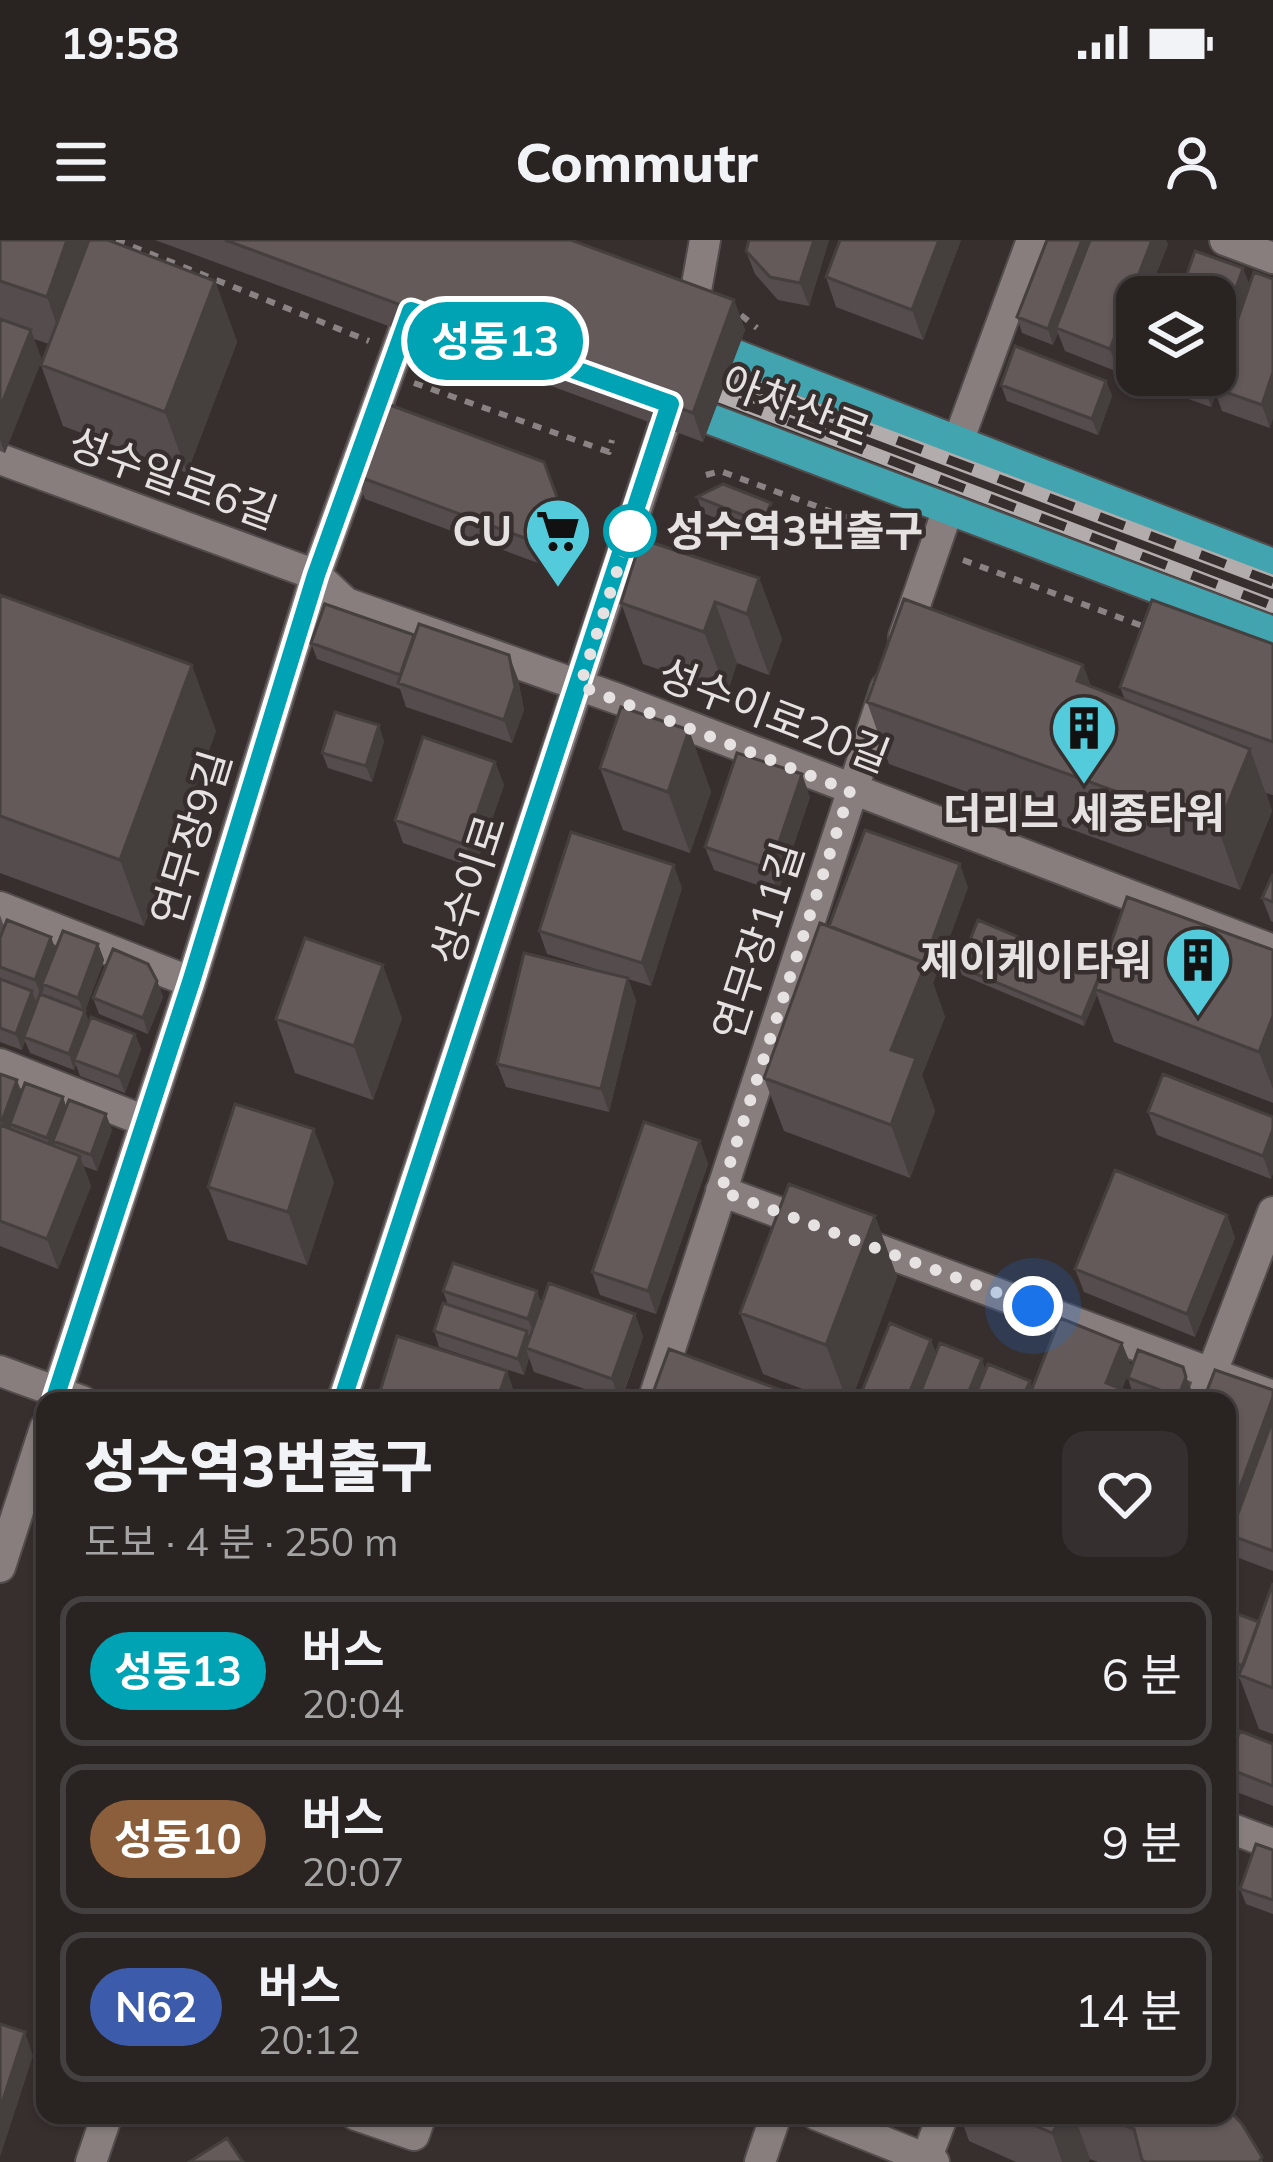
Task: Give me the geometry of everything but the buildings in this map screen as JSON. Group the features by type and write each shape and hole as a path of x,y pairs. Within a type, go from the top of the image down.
{"main road":[{"name":"아차산로","path":"677,332 1273,564"},
{"name":"아차산로","path":"660,400 1273,632"}],"street":[{"path":"677,332 705,240"},
{"path":"959,439 1031,240"},
{"path":"1225,240 1273,259"},
{"name":"연무장9길","path":"66,1392 316,575 411,311"},
{"name":"성수이로","path":"345,1392 580,686 660,400"},
{"name":"성수일로6길","path":"0,460 316,575 346,603 580,686"},
{"name":"연무장11길","path":"656,1392 850,791 948,509"},
{"name":"성수이로20길","path":"580,686 1273,950"},
{"path":"0,907 191,982"},
{"path":"0,1064 145,1121"},
{"path":"721,1191 1206,1386 1273,1396"},
{"path":"1206,1386 1273,1212"},
{"path":"0,1371 50,1392"},
{"path":"0,1567 36,1456"},
{"path":"1236,1830 1273,1844"},
{"path":"91,2162 103,2124"},
{"path":"382,2124 414,2135 418,2124"},
{"path":"760,2162 773,2124"},
{"path":"839,2124 928,2161 940,2124"}],"path":[{"path":"116,240 396,352 409,381 609,452 612,440"},
{"path":"706,475 720,471 1167,636"}],"railway":[{"path":"695,364 1273,582"},
{"path":"687,383 1273,606"}],"bus line":[{"name":"성동13","path":"57,1392 191,982 316,575 411,311 670,404 345,1392"}],"place":[{"name":"성수역3번출구","path":"630,531"},
{"name":"CU","path":"558,590"},
{"name":"더리브 세종타워","path":"1084,787"},
{"name":"제이케이타워","path":"1198,1019"}],"route":[{"path":"630,531 580,686 850,791 721,1191 1033,1306"}]}
